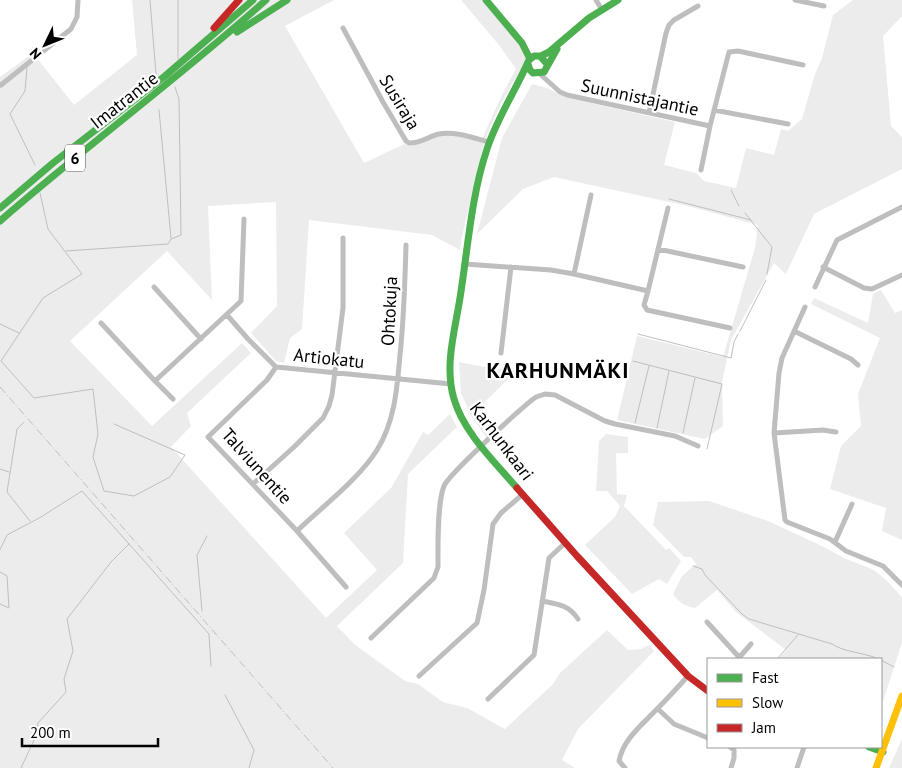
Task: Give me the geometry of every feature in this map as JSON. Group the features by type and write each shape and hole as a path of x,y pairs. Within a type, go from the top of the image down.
{"main road":[{"path":"187,57 239,0"},
{"name":"Imatrantie","path":"0,208 53,163 187,57 253,0"},
{"name":"Imatrantie","path":"0,221 59,170 214,47 266,0"},
{"path":"214,47 287,0"},
{"path":"486,0 522,43 539,55 541,70 530,71 529,62 522,43"},
{"name":"Karhunkaari","path":"618,0 602,10 549,52 539,55 529,62 489,142 474,201 452,354 450,384 453,398 460,412 483,446 564,543 688,676 707,690"},
{"name":"Karhunkaari","path":"517,85 541,70 564,39"},
{"path":"876,768 902,696"},
{"path":"872,748 883,752"}],"street":[{"path":"1,85 71,29 77,16 78,0"},
{"path":"596,0 602,10"},
{"path":"795,0 824,6"},
{"path":"648,113 669,25 698,6"},
{"name":"Susiraja","path":"343,28 382,102 406,141 410,144 434,135 449,133 489,142"},
{"path":"710,126 726,56 729,52 738,51 803,65"},
{"name":"Suunnistajantie","path":"541,70 560,92 567,95 710,126 701,170"},
{"path":"714,110 788,124"},
{"path":"574,274 591,195"},
{"path":"815,286 837,240 902,207"},
{"path":"668,208 644,305 647,310 730,328"},
{"path":"155,381 241,301 244,219"},
{"path":"253,484 323,418 330,401 343,308 344,238"},
{"name":"Ohtokuja","path":"297,531 367,464 378,449 392,415 398,379 404,314 406,245"},
{"path":"658,249 743,266"},
{"path":"465,264 574,274 648,291"},
{"path":"501,353 511,267"},
{"path":"824,267 864,288 872,289 902,275"},
{"path":"154,287 201,339"},
{"path":"805,307 782,358 778,373 774,433 785,520 835,542 846,550 884,566 902,585"},
{"name":"Artiokatu","path":"227,315 276,367 450,384"},
{"path":"101,323 173,400"},
{"path":"794,331 851,359 858,366"},
{"name":"Talviunentie","path":"276,367 267,380 208,437 346,586"},
{"path":"371,638 434,578 438,567 441,495 444,483 531,401 540,395 551,394 559,397 604,421 675,436 698,446"},
{"path":"774,433 823,430 836,432"},
{"path":"420,676 477,623 484,590 493,524 501,513 523,494"},
{"path":"835,542 852,504"},
{"path":"488,700 534,655 549,558 564,543"},
{"path":"542,600 566,606 573,611 578,619"},
{"path":"707,622 738,658 751,644"},
{"path":"625,768 619,761 620,755 636,729 658,709 688,676"},
{"path":"658,709 674,724 707,738"},
{"path":"731,748 734,750 734,758 731,768"},
{"path":"797,768 804,748"}],"shaded area":[{"path":"132,0 334,0 285,26 364,163 404,144 412,146 435,136 450,135 481,141 516,69 499,45 461,0 482,0 522,47 526,57 524,65 505,96 489,129 481,154 460,250 432,235 309,220 302,329 290,338 284,363 276,361 251,333 277,306 276,202 208,206 212,300 167,251 70,341 152,426 242,343 251,353 187,413 191,426 171,447 326,618 377,570 344,533 391,488 423,432 428,435 450,414 457,427 408,474 403,563 337,626 354,644 405,681 418,684 443,702 467,708 505,729 553,684 560,673 607,630 628,650 641,649 649,645 654,651 578,729 562,760 575,768 0,768 0,77 33,53 74,105 137,55"},
{"path":"853,0 902,0 902,16 883,36 891,126 902,137 902,169 814,214 786,274 774,263 731,340 722,382 723,426 705,439 617,420 637,336 723,357 755,248 758,225 688,206 554,177 523,189 477,234 502,138 532,84 547,88 568,98 675,122 664,165 696,173 704,181 736,188 746,148 774,155 781,129 788,131 802,119 815,74 822,58 833,15"},
{"path":"881,290 895,313 902,310 902,540 882,531 886,508 830,489 841,446 861,426 858,394 880,338 811,304 814,298 868,323 873,294"},
{"path":"459,362 495,369 519,368 475,412 491,434 487,438 471,416 461,393"},
{"path":"606,434 628,437 628,453 616,453 617,494 627,495 624,506 666,550 669,548 681,561 667,584 659,579 632,594 585,545 615,517 620,506 607,491 596,491 599,441"},
{"path":"709,501 768,521 844,558 874,570 885,579 902,597 902,643 882,704 882,658 779,658 786,650 736,612 717,590 695,608 682,604 673,594 682,576 696,564 691,557 684,557 653,525 658,502"},
{"path":"902,739 902,768 889,768"}],"waterway":[{"path":"150,0 156,74"},
{"path":"178,0 178,59"},
{"path":"27,68 25,91 10,114 35,165"},
{"path":"66,251 168,244 171,239 181,235 179,99 175,87"},
{"path":"159,110 171,238"},
{"path":"731,190 739,206"},
{"path":"40,193 48,229 82,274 43,298 1,361 34,398 93,389 98,434 93,457 104,491 134,496 170,477 185,455 114,424"},
{"path":"669,199 751,220"},
{"path":"745,213 772,247 767,274"},
{"path":"740,331 766,280"},
{"path":"0,324 19,333"},
{"path":"638,334 731,358 734,342 738,334"},
{"path":"633,361 722,384 707,449"},
{"path":"635,423 649,366"},
{"path":"657,428 669,371"},
{"path":"683,433 695,378"},
{"path":"24,422 17,429 7,492 30,521"},
{"path":"0,469 9,472"},
{"path":"0,550 7,535 41,517 82,491 209,634 211,666"},
{"path":"202,611 197,555 207,536"},
{"path":"21,768 36,736 38,723 66,692 64,679 73,651 67,619 111,562 129,544"},
{"path":"693,566 702,569 705,575 749,619 876,658"},
{"path":"0,572 7,576 9,608 0,604"},
{"path":"778,658 798,635"},
{"path":"882,661 894,667"},
{"path":"225,695 254,750 249,768"}],"railway":[{"path":"0,387 333,768"}],"traffic: fast":[{"path":"0,208 53,163 165,76 253,0"},
{"path":"0,221 266,0"},
{"path":"237,32 287,0"},
{"path":"486,0 522,43 530,59"},
{"path":"541,56 549,52 589,18 618,0"},
{"path":"528,64 533,73 544,72 557,49"},
{"path":"517,488 472,435 465,423 454,399 451,386 450,361 477,186 487,149 496,126 529,60 534,56 540,56 547,64"},
{"path":"872,748 883,752"}],"traffic: slow":[{"path":"876,768 902,696"}],"traffic: jam":[{"path":"214,28 239,0"},
{"path":"517,488 688,676 707,690"}],"district":[{"name":"KARHUNMÄKI","path":"558,370"}]}
